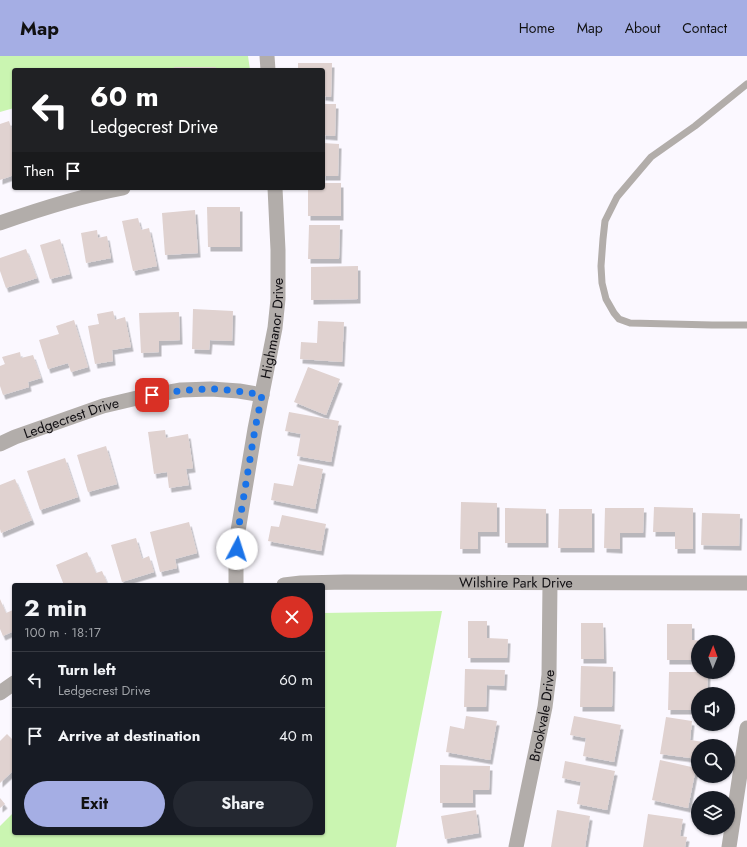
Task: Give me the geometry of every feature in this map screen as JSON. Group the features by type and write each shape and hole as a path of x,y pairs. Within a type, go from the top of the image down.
{"street":[{"path":"267,56 268,68"},
{"path":"0,223 42,208 113,190"},
{"name":"Highmanor Drive","path":"236,583 237,537 255,429 275,328 278,300 278,250 275,190"},
{"name":"Ledgecrest Drive","path":"0,444 15,437 103,406 137,398 181,390 211,389 239,391 262,395"},
{"name":"Wilshire Park Drive","path":"301,583 747,583"},
{"name":"Brookvale Drive","path":"516,847 545,707 550,675 550,583"},
{"path":"0,693 12,684"},
{"path":"729,847 747,728"}],"lane":[{"path":"747,84 695,126 651,157 617,197 605,221 601,266 602,283 606,299 619,319 630,323 747,325"}],"green space":[{"path":"0,56 248,56 250,68 12,68 12,109 0,112"},
{"path":"442,611 396,847 0,847 0,826 12,814 12,835 325,835 325,613"}],"building":[{"path":"298,63 332,63 331,97 325,96 325,68 298,68"},
{"path":"174,67 216,67 216,68"},
{"path":"325,104 336,104 335,136 325,135"},
{"path":"9,121 12,131 12,176 0,180 0,124"},
{"path":"325,143 339,144 338,176 325,176"},
{"path":"325,183 341,183 341,216 308,216 308,190 325,190"},
{"path":"207,207 240,207 240,247 208,247"},
{"path":"195,210 198,253 165,255 162,213"},
{"path":"138,218 141,230 149,228 157,266 133,271 122,221"},
{"path":"309,225 340,225 339,259 308,259"},
{"path":"97,230 98,238 107,236 111,258 86,263 81,233"},
{"path":"60,239 70,274 50,279 40,245"},
{"path":"26,249 37,278 6,288 0,271 0,258"},
{"path":"358,266 358,299 311,300 311,267"},
{"path":"193,309 233,311 232,341 210,340 209,350 192,349"},
{"path":"113,311 115,320 125,317 131,347 112,350 113,361 95,364 88,326 99,324 97,314"},
{"path":"179,312 180,340 159,341 159,352 141,353 139,313"},
{"path":"74,320 88,367 71,372 68,363 48,369 39,340 59,334 56,326"},
{"path":"318,321 344,322 342,362 300,359 301,342 317,343"},
{"path":"20,352 21,358 33,355 41,378 28,382 29,387 3,395 0,386 0,366 5,364 2,357"},
{"path":"308,367 340,379 326,415 294,402"},
{"path":"289,412 339,421 331,462 297,456 301,434 285,431"},
{"path":"165,430 166,438 188,434 193,468 186,469 189,485 169,488 167,472 154,474 148,432"},
{"path":"106,446 117,484 88,492 77,455"},
{"path":"65,458 78,497 40,510 27,471"},
{"path":"298,464 323,469 315,509 271,500 274,483 293,486"},
{"path":"15,479 32,520 1,533 0,485"},
{"path":"461,502 497,503 497,532 478,532 478,549 460,549"},
{"path":"654,507 693,508 693,549 675,549 675,532 653,532"},
{"path":"505,508 546,509 546,543 505,543"},
{"path":"605,508 644,508 643,533 620,533 620,549 604,548"},
{"path":"559,509 592,509 592,548 558,548"},
{"path":"702,513 740,514 739,546 701,545"},
{"path":"282,515 326,524 321,551 268,541 271,526 279,527"},
{"path":"189,522 197,553 175,559 177,568 160,572 150,532"},
{"path":"136,538 142,559 149,556 154,572 122,582 111,545"},
{"path":"87,552 96,573 102,571 107,583 63,583 56,565"},
{"path":"0,599 6,613 12,610 12,632 3,636 0,629"},
{"path":"468,621 487,621 487,638 508,639 507,658 468,658"},
{"path":"581,623 603,623 604,659 581,659"},
{"path":"667,624 692,624 691,660 667,660"},
{"path":"581,666 613,667 612,707 580,707"},
{"path":"465,669 505,670 504,686 487,685 486,707 464,707"},
{"path":"669,672 691,672 691,679 708,679 707,687 691,687 691,710 668,710"},
{"path":"466,716 497,721 490,760 446,752 450,726 464,729"},
{"path":"574,716 621,725 614,762 583,756 586,738 570,735"},
{"path":"666,717 691,721 691,758 660,754"},
{"path":"7,734 12,739 12,772 0,783 0,741"},
{"path":"660,760 691,767 691,783 693,783 688,808 652,800"},
{"path":"565,761 615,771 607,810 577,804 581,782 562,778"},
{"path":"440,765 490,766 489,790 473,790 473,803 440,803"},
{"path":"0,798 5,804 0,808"},
{"path":"476,810 479,833 445,839 441,816"},
{"path":"557,810 590,816 585,847 551,847"},
{"path":"648,814 683,819 680,836 687,837 685,847 643,847"}],"route":[{"path":"152,395 181,390 211,389 239,391 262,395 237,537 237,549"}]}
